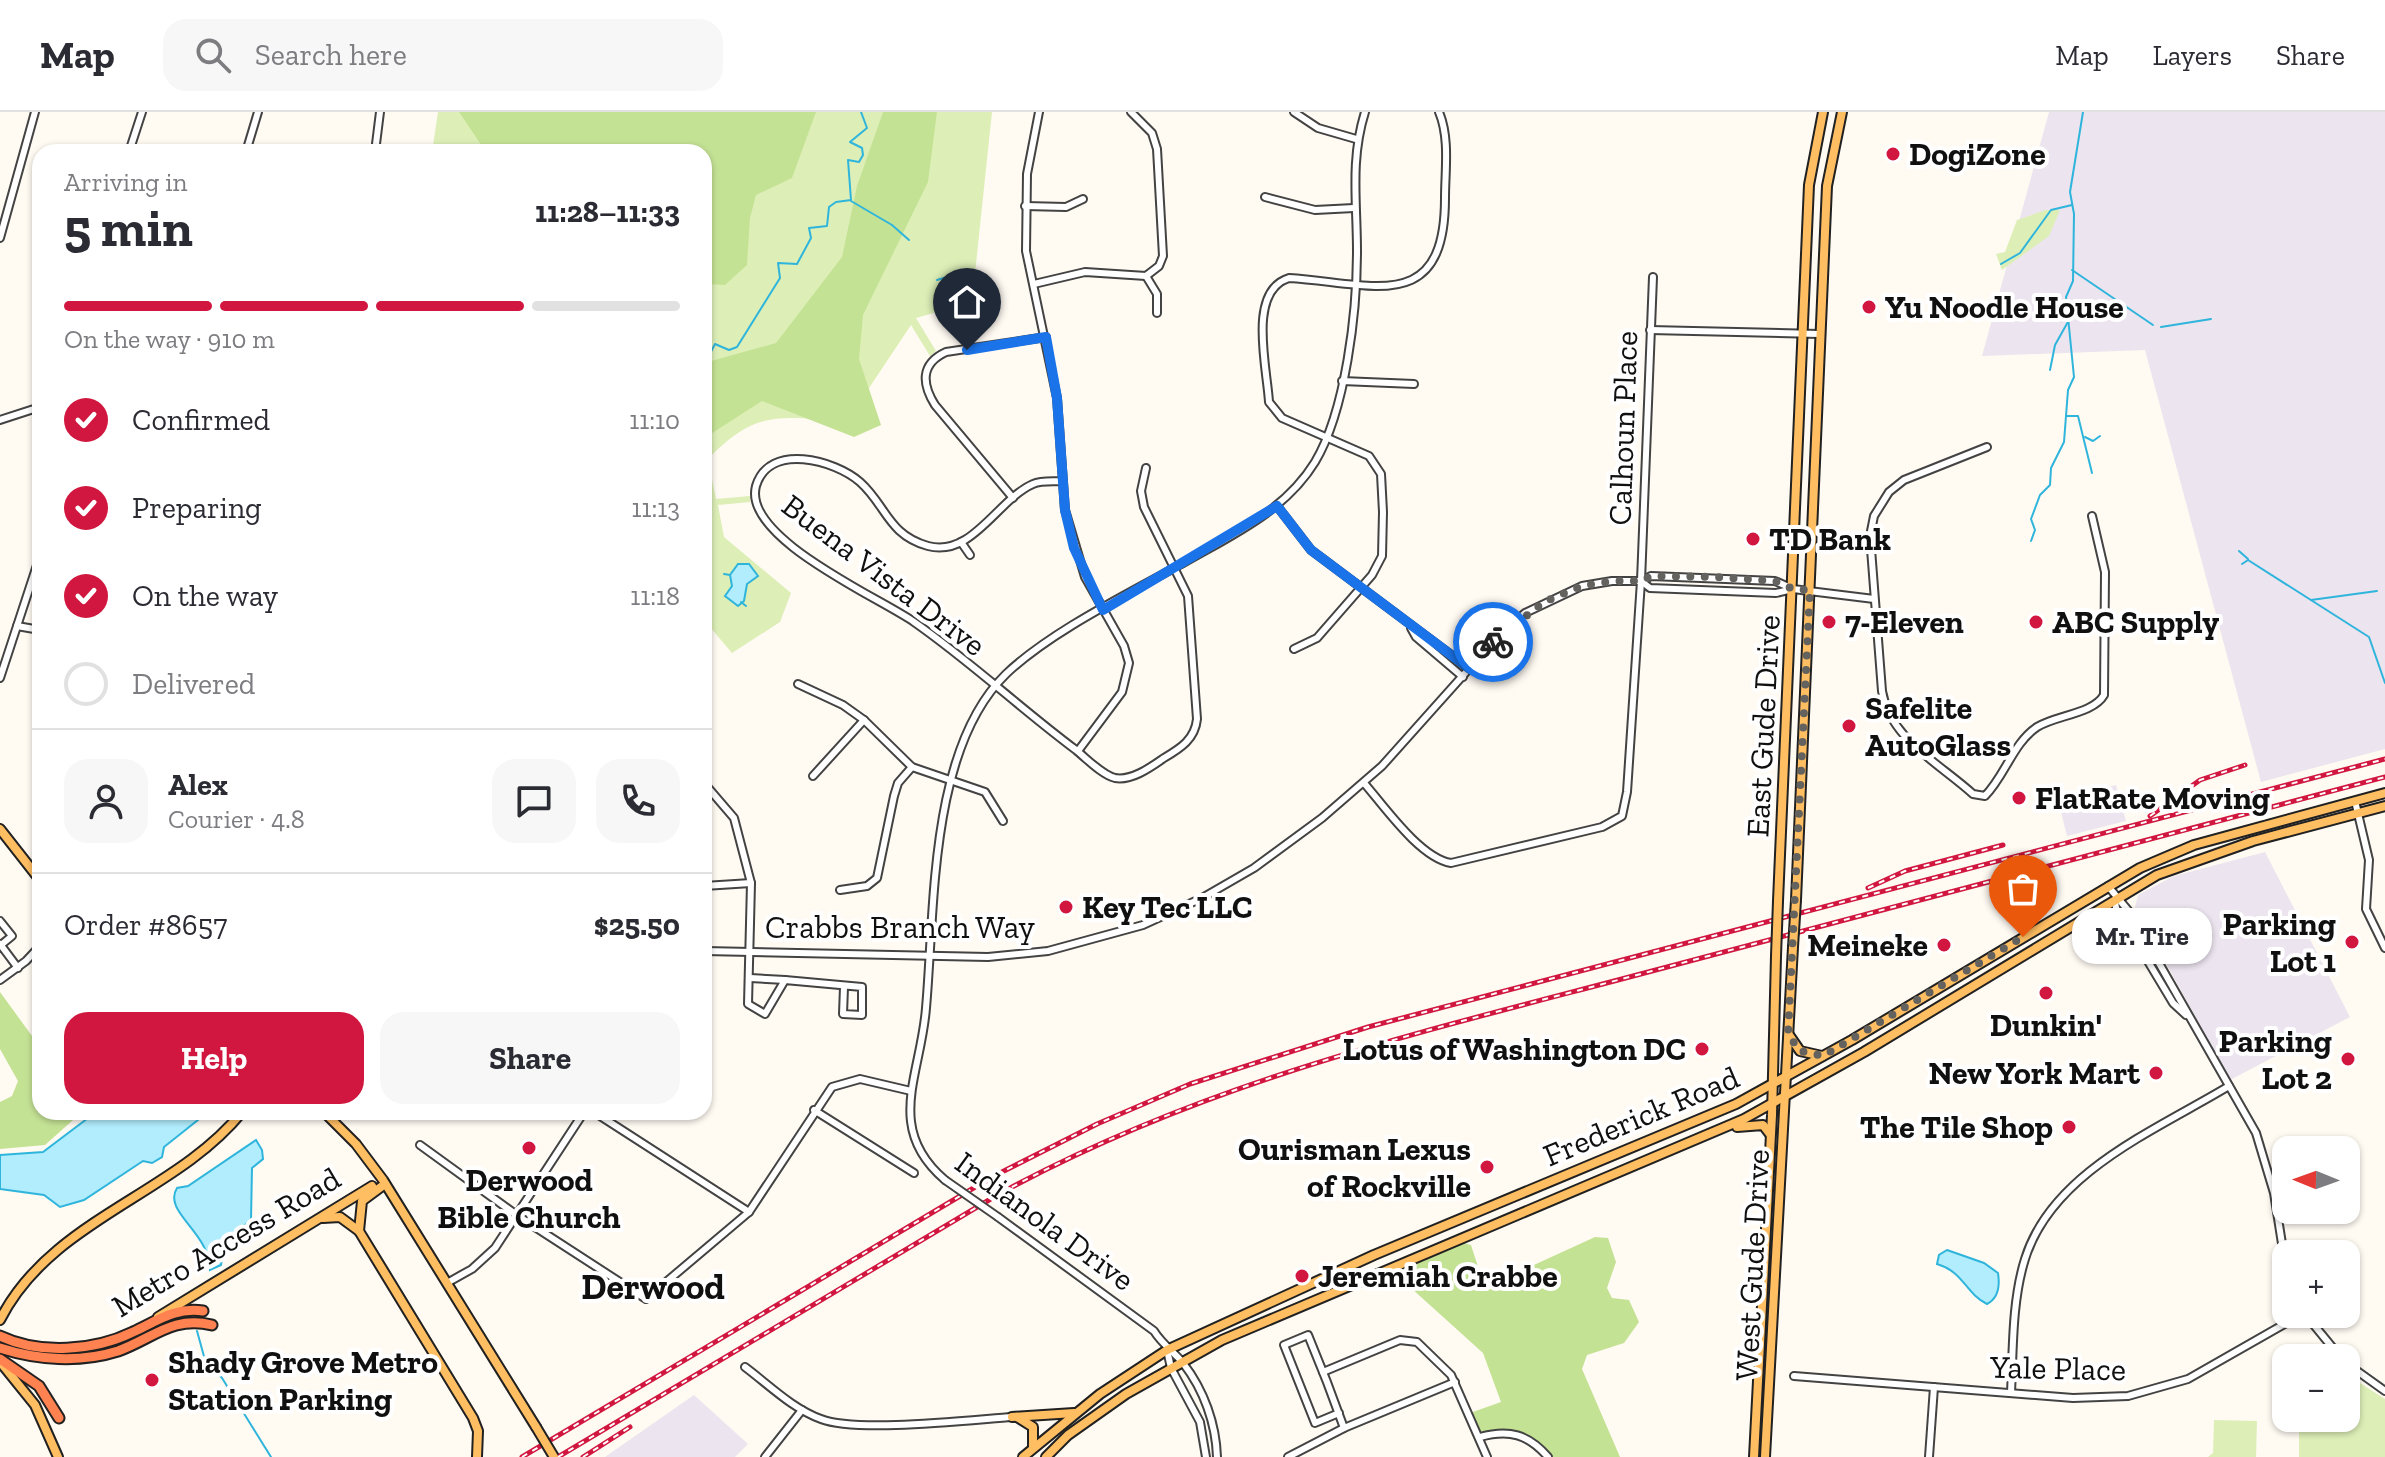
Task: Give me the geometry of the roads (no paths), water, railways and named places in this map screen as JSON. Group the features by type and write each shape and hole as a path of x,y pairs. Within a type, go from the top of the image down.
{"highway":[{"path":"156,1318 203,1311"},
{"name":"Metro Access Road","path":"0,1336 48,1347 77,1348 132,1333 156,1318"},
{"path":"0,1348 27,1355 85,1358 117,1351 179,1322 212,1325"},
{"path":"0,1361 39,1386 59,1418"}],"main road":[{"name":"East Gude Drive","path":"1771,1104 1809,185 1823,112"},
{"name":"East Gude Drive","path":"1786,1076 1827,186 1842,112"},
{"name":"Frederick Road","path":"1023,1457 1075,1413 1167,1350 1374,1255 1692,1123 1772,1085 2108,886 2194,845 2385,793"},
{"name":"Frederick Road","path":"1046,1457 1068,1435 1171,1368 1222,1340 1720,1129 1771,1104 1864,1052 2115,897 2186,862 2385,806"},
{"path":"0,829 32,870"},
{"path":"1788,1034 1800,1051 1823,1056"},
{"name":"West Gude Drive","path":"1765,1457 1786,1076"},
{"name":"West Gude Drive","path":"1754,1457 1771,1104"},
{"path":"1,1319 21,1284 51,1254 218,1138 235,1120"},
{"path":"332,1120 356,1144 384,1181 554,1457"},
{"path":"1720,1129 1756,1124 1765,1126 1771,1136"},
{"name":"Metro Access Road","path":"156,1318 384,1181"},
{"name":"Metro Access Road","path":"384,1181 362,1201 359,1231 473,1418 478,1431 477,1457"},
{"path":"318,1219 340,1217 359,1231"},
{"path":"0,1361 29,1395 58,1457"},
{"path":"1012,1417 1075,1413"},
{"path":"1012,1417 1033,1427 1033,1447"}],"street":[{"path":"0,238 35,112"},
{"path":"132,144 142,112"},
{"path":"248,144 258,112"},
{"path":"376,144 380,112"},
{"path":"1039,112 1025,206 1026,251 1057,398 1065,510 1074,548 1124,646 1128,674 1122,692 1078,751"},
{"path":"1034,284 1085,272 1146,276 1159,266 1164,246 1157,149 1152,133 1131,112"},
{"path":"1294,112 1318,128 1356,139"},
{"name":"Indianola Drive","path":"1182,1362 1167,1350 1154,1331 945,1180 923,1158 909,1118 911,1091 924,1027 931,904 950,780 973,721 1006,674 1046,644 1277,506 1313,465 1328,437 1342,381 1356,284 1356,139 1365,112"},
{"path":"1294,649 1317,638 1361,589 1382,556 1381,474 1369,456 1282,418 1269,402 1262,310 1266,294 1274,284 1289,278 1400,284 1419,276 1441,249 1445,229 1445,135 1439,112"},
{"path":"1265,197 1315,210 1354,208"},
{"path":"1025,206 1066,207 1083,199"},
{"path":"1146,276 1157,294 1157,313"},
{"name":"Calhoun Place","path":"1364,783 1418,844 1431,855 1451,863 1602,827 1622,816 1627,792 1641,581 1653,277"},
{"path":"1650,330 1819,334"},
{"path":"1013,498 935,405 926,389 925,374 933,360 946,352 1046,337"},
{"path":"1342,381 1414,384"},
{"path":"0,420 32,410"},
{"path":"1987,447 1904,480 1879,504 1870,536 1882,691 1892,723 1973,794 1985,796 1997,784 2029,734 2053,719 2095,704 2104,695 2105,572 2092,516"},
{"name":"Buena Vista Drive","path":"961,542 946,549 918,543 888,521 858,480 806,460 777,461 768,467 756,486 756,507 770,527 844,583 916,623 1109,775 1131,778 1187,743 1196,731 1188,596 1175,567"},
{"path":"1146,468 1141,491 1144,507 1175,567"},
{"path":"970,555 961,542 1013,498 1033,484 1063,481"},
{"path":"1277,506 1311,550 1411,628 1416,637 1463,677"},
{"name":"Crabbs Branch Way","path":"712,951 988,957 1048,951 1143,925 1254,868 1364,783 1417,730 1501,633 1544,602 1582,586 1612,581 1641,581 1651,576 1775,581 1793,589"},
{"path":"0,678 32,580"},
{"name":"Crabbs Branch Way","path":"1641,581 1650,588 1776,593 1793,589"},
{"path":"1793,589 1874,599"},
{"path":"17,626 32,629"},
{"path":"1411,628 1420,630 1470,669"},
{"path":"798,684 843,705 864,720 912,767 985,792 1003,821"},
{"path":"813,776 864,720"},
{"path":"840,890 867,886 877,878 898,783 912,767"},
{"path":"712,793 734,818 751,883 748,1004 765,1014 785,980"},
{"path":"2355,801 2369,860 2366,909 2385,948"},
{"path":"712,885 751,883"},
{"path":"2108,886 2115,897 2116,908 2166,991 2189,1017 2266,1158 2281,1240"},
{"path":"0,921 12,936 0,945 18,968"},
{"path":"0,980 32,954"},
{"path":"750,978 862,987 862,1015 843,1014 844,987"},
{"path":"420,1145 518,1216 646,1299 749,1212 832,1087 847,1080 860,1079 911,1091"},
{"path":"2011,1393 2022,1271 2049,1211 2087,1172 2229,1086"},
{"path":"814,1110 914,1173"},
{"path":"447,1283 488,1257 579,1120"},
{"path":"606,1120 749,1212"},
{"name":"Yale Place","path":"1794,1376 2100,1399 2159,1389 2211,1368 2280,1328"},
{"path":"2316,1328 2329,1344"},
{"path":"1339,1413 1315,1423 1284,1345 1308,1335 1339,1413 1344,1428"},
{"path":"1323,1372 1407,1340 1430,1351 1455,1382 1487,1457"},
{"path":"1167,1350 1171,1368 1194,1407 1206,1457"},
{"path":"1182,1362 1209,1411 1217,1457"},
{"path":"745,1367 802,1410 842,1423 954,1422 1012,1417"},
{"path":"2360,1373 2385,1391"},
{"path":"1288,1457 1344,1428 1455,1382"},
{"path":"1929,1457 1934,1387"},
{"path":"765,1457 802,1410"},
{"path":"1480,1437 1502,1432 1521,1435 1548,1457"}],"water":[{"path":"738,564 749,564 758,576 747,584 744,601 738,606 725,596 732,586 730,575"},
{"path":"85,1120 198,1120 164,1147 162,1157 152,1163 143,1161 84,1200 60,1207 44,1195 0,1189 0,1155 43,1152"},
{"path":"256,1140 263,1159 252,1168 251,1220 225,1241 221,1265 210,1270 203,1245 176,1206 174,1197 177,1188 188,1186"},
{"path":"1947,1250 1984,1263 1998,1273 1998,1291 1991,1301 1987,1304 1953,1272 1937,1264 1939,1255"}],"waterway":[{"path":"712,350 715,344 729,350 737,347 780,278 778,263 797,264 811,238 809,228 827,226 829,207 836,202 851,200 848,160 859,162 863,155 862,148 850,142 867,128 861,112"},
{"path":"2031,541 2035,530 2031,519 2040,495 2050,485 2051,468 2064,442 2068,390 2074,377 2066,297 2073,281 2074,214 2070,192 2083,112"},
{"path":"851,201 892,225 909,240"},
{"path":"2001,264 2020,253 2051,210 2072,205"},
{"path":"2072,270 2153,325"},
{"path":"937,280 957,274"},
{"path":"2161,327 2211,319"},
{"path":"2050,370 2055,345 2069,320"},
{"path":"2066,416 2078,416 2092,473"},
{"path":"2085,437 2093,441 2100,436"},
{"path":"2239,551 2248,559"},
{"path":"2242,564 2248,560 2369,637 2385,683"},
{"path":"724,574 730,575"},
{"path":"2311,600 2377,591"},
{"path":"741,602 746,606"},
{"path":"197,1331 205,1360 222,1378 271,1457"}],"railway":[{"path":"522,1457 992,1177 1097,1124 1190,1084 1368,1027 2385,759"},
{"path":"2150,816 2200,780 2245,765"},
{"path":"558,1457 999,1194 1078,1154 1238,1089 1319,1062 1483,1015 2385,777"},
{"path":"1868,888 1905,871 2003,845"},
{"path":"583,1457 630,1427"}],"place":[{"name":"DogiZone","path":"1893,154"},
{"name":"Yu Noodle House","path":"1869,307"},
{"name":"TD Bank","path":"1753,539"},
{"name":"7-Eleven","path":"1829,622"},
{"name":"ABC Supply","path":"2036,622"},
{"name":"Safelite AutoGlass","path":"1849,726"},
{"name":"FlatRate Moving","path":"2019,798"},
{"name":"Key Tec LLC","path":"1066,907"},
{"name":"Mr. Tire","path":"2023,937"},
{"name":"Parking Lot 1","path":"2352,942"},
{"name":"Meineke","path":"1944,945"},
{"name":"Dunkin'","path":"2046,993"},
{"name":"Lotus of Washington DC","path":"1702,1049"},
{"name":"Parking Lot 2","path":"2348,1059"},
{"name":"New York Mart","path":"2156,1073"},
{"name":"The Tile Shop","path":"2069,1127"},
{"name":"Derwood Bible Church","path":"529,1148"},
{"name":"Ourisman Lexus of Rockville","path":"1487,1167"},
{"name":"Jeremiah Crabbe","path":"1302,1276"},
{"name":"Shady Grove Metro Station Parking","path":"152,1380"}],"district":[{"name":"Derwood","path":"653,1286"}]}
